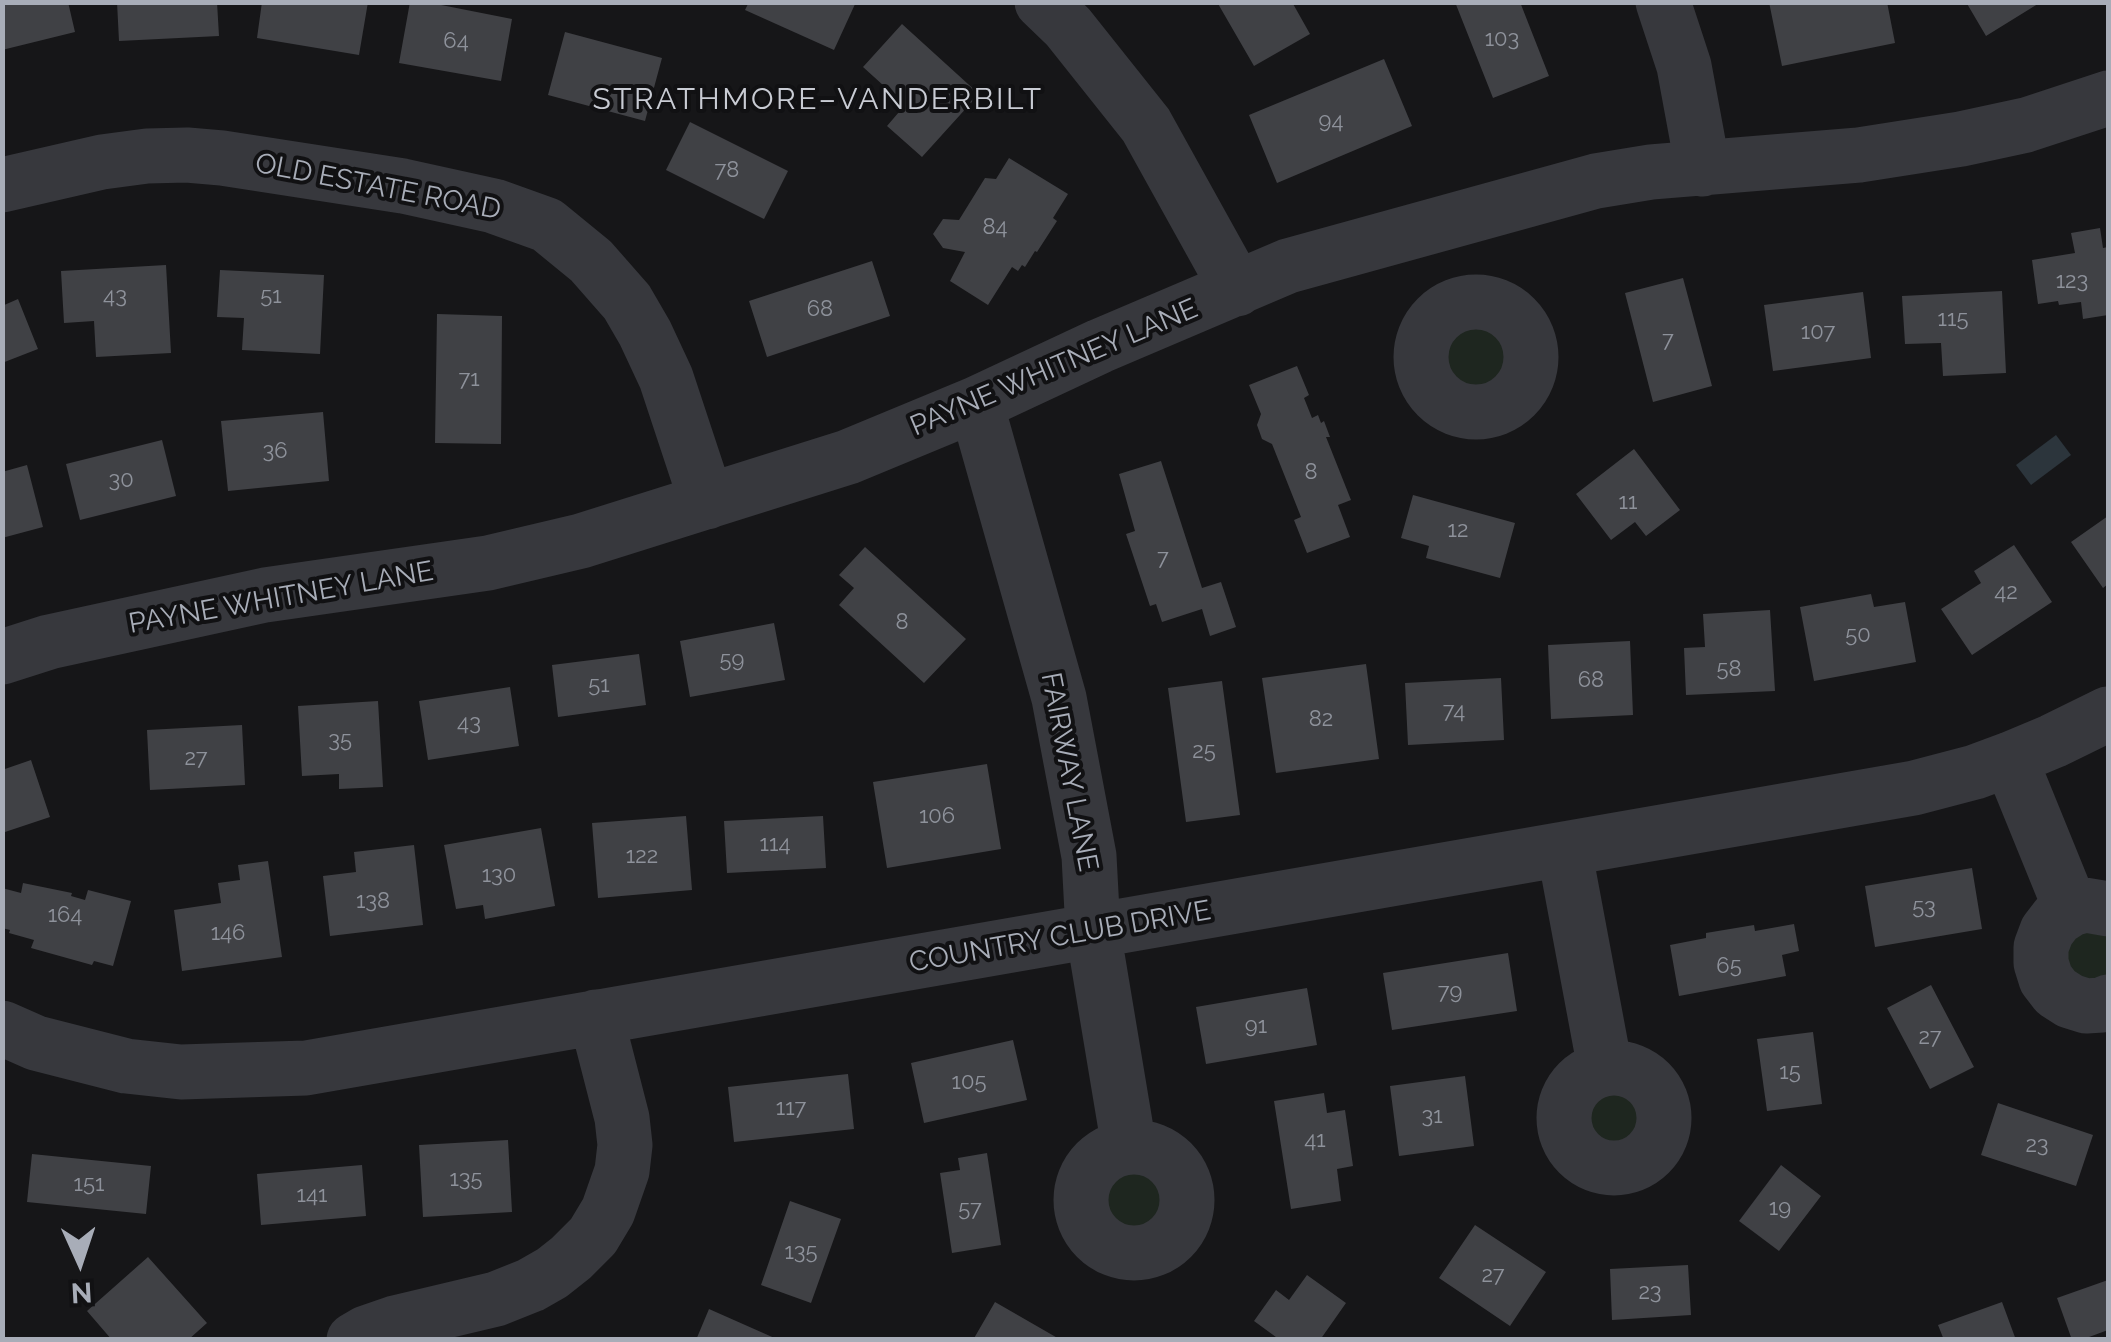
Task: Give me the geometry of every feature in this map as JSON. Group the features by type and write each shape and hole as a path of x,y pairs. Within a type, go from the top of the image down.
{"street":[{"path":"1042,2 1068,27 1146,126 1238,289"},
{"path":"1663,2 1684,66 1703,169"},
{"name":"PAYNE WHITNEY LANE","path":"2,657 49,642 265,596 488,563 707,502 848,456 976,404 1288,266 1443,222 1623,175 1858,156 1961,140 2026,125 2108,98"},
{"name":"OLD ESTATE ROAD","path":"2,185 102,162 187,155 403,186 494,206 547,225 591,261 627,302 645,333 666,378 707,502"},
{"path":"1443,222 1462,304"},
{"name":"FAIRWAY LANE","path":"976,404 1059,698 1089,856 1093,931 1129,1147"},
{"name":"COUNTRY CLUB DRIVE","path":"2,1028 36,1043 126,1066 181,1072 306,1068 1914,788 2010,760 2108,714"},
{"path":"2010,760 2090,909 2057,918 2047,931 2041,946 2046,978 2056,992 2070,1001 2086,1006 2108,1002"},
{"path":"1564,850 1605,1068"},
{"path":"354,1340 395,1323 496,1300 531,1285 571,1258 593,1236 608,1211 622,1171 624,1145 622,1118 596,1017"}],"shaded area":[{"path":"1476,302 1497,306 1515,318 1527,336 1531,357 1527,378 1515,396 1497,408 1476,412 1455,408 1437,396 1425,378 1421,357 1425,336 1437,318 1455,306"},
{"path":"2056,435 2071,455 2031,485 2016,465"},
{"path":"2108,909 2108,1002 2041,947"},
{"path":"1614,1068 1642,1076 1656,1090 1664,1118 1656,1146 1642,1160 1614,1168 1586,1160 1572,1146 1564,1118 1572,1090 1586,1076"},
{"path":"1134,1147 1154,1151 1172,1162 1183,1180 1187,1200 1183,1220 1172,1238 1154,1249 1134,1253 1114,1249 1096,1238 1085,1220 1081,1200 1085,1180 1096,1162 1114,1151"}],"building":[{"path":"2,2 68,2 75,32 2,50"},
{"path":"117,2 217,2 219,36 119,41"},
{"path":"262,2 368,2 359,55 257,38"},
{"path":"410,2 512,19 501,81 399,63"},
{"path":"749,2 856,2 834,50 745,10"},
{"path":"1217,2 1292,2 1310,34 1254,66"},
{"path":"1455,2 1520,2 1549,76 1493,98"},
{"path":"1769,2 1887,2 1895,43 1782,66"},
{"path":"1966,2 2041,2 1986,36"},
{"path":"902,24 979,94 922,157 887,126 905,105 863,67"},
{"path":"565,32 662,58 645,121 548,95"},
{"path":"1384,59 1412,126 1277,183 1249,115"},
{"path":"690,122 788,171 764,219 666,170"},
{"path":"1009,158 1068,194 1053,218 1057,221 1037,252 1025,267 1022,265 1018,271 1012,267 988,305 950,281 965,252 943,248 933,234 943,219 959,220 985,178 996,179"},
{"path":"2100,228 2103,248 2108,247 2108,315 2083,319 2081,302 2038,304 2032,260 2075,253 2071,233"},
{"path":"872,261 890,316 767,357 749,301"},
{"path":"166,265 171,353 96,357 94,321 64,323 61,271"},
{"path":"220,270 324,275 320,354 242,350 244,318 217,317"},
{"path":"1683,278 1712,386 1653,402 1625,293"},
{"path":"2002,291 2006,373 1943,376 1941,343 1905,344 1902,296"},
{"path":"1863,292 1871,358 1773,371 1764,305"},
{"path":"18,299 38,349 2,363 2,306"},
{"path":"437,314 502,316 501,444 435,443"},
{"path":"1297,366 1309,395 1304,398 1312,418 1318,415 1321,423 1324,421 1330,437 1326,437 1351,500 1338,505 1350,537 1307,553 1294,520 1301,517 1272,444 1262,439 1257,425 1261,414 1249,385"},
{"path":"323,412 329,481 228,491 221,421"},
{"path":"162,440 176,496 80,520 66,464"},
{"path":"1634,449 1680,510 1646,536 1635,522 1611,540 1576,494"},
{"path":"1161,461 1202,588 1221,582 1236,627 1210,636 1202,609 1162,622 1156,604 1150,606 1126,534 1135,531 1119,474"},
{"path":"27,465 43,527 2,538 2,472"},
{"path":"1413,495 1515,523 1500,578 1426,558 1429,546 1401,538"},
{"path":"2108,516 2108,584 2103,588 2071,542"},
{"path":"2014,545 2052,602 1972,655 1941,609 1981,583 1974,571"},
{"path":"865,547 966,639 924,683 839,605 854,588 839,575"},
{"path":"1871,594 1874,607 1905,602 1916,662 1814,681 1800,607"},
{"path":"1770,610 1775,691 1686,695 1684,648 1705,647 1703,614"},
{"path":"774,623 785,680 690,697 680,641"},
{"path":"1630,641 1633,715 1551,719 1548,645"},
{"path":"639,654 646,705 558,717 552,665"},
{"path":"1366,664 1379,759 1276,773 1262,678"},
{"path":"1501,678 1504,740 1408,745 1405,683"},
{"path":"1222,681 1240,815 1186,822 1168,688"},
{"path":"510,687 519,746 428,760 419,701"},
{"path":"378,701 383,787 339,789 339,774 302,776 298,706"},
{"path":"242,725 245,785 150,790 147,730"},
{"path":"31,760 50,817 2,833 2,770"},
{"path":"987,764 1001,849 887,868 873,782"},
{"path":"686,816 692,890 598,898 592,823"},
{"path":"823,816 826,868 727,873 724,821"},
{"path":"541,828 555,906 485,919 483,905 456,909 444,845"},
{"path":"414,845 423,925 330,936 323,876 356,872 354,852"},
{"path":"268,861 282,957 182,971 174,910 221,903 218,883 240,880 238,865"},
{"path":"1972,868 1982,929 1875,947 1865,886"},
{"path":"23,883 72,893 71,896 85,900 88,890 131,901 113,966 94,961 92,965 31,948 34,940 2,928 2,888 21,893"},
{"path":"1794,924 1799,951 1782,955 1786,976 1679,996 1670,945 1706,938 1706,933 1754,925 1755,931"},
{"path":"1508,953 1517,1011 1392,1030 1383,973"},
{"path":"1931,985 1974,1067 1930,1089 1887,1008"},
{"path":"1307,988 1317,1045 1206,1064 1196,1007"},
{"path":"1813,1032 1822,1104 1767,1111 1757,1039"},
{"path":"1013,1040 1027,1100 924,1123 911,1063"},
{"path":"848,1074 854,1129 734,1142 728,1087"},
{"path":"1465,1076 1474,1146 1399,1156 1390,1086"},
{"path":"1324,1093 1327,1113 1345,1110 1353,1166 1337,1169 1341,1201 1291,1209 1274,1101"},
{"path":"1998,1103 2093,1135 2076,1186 1981,1155"},
{"path":"508,1140 512,1212 423,1217 419,1145"},
{"path":"987,1153 1001,1245 952,1253 940,1173 960,1170 958,1158"},
{"path":"32,1154 151,1166 146,1214 27,1202"},
{"path":"362,1165 366,1216 261,1225 257,1174"},
{"path":"1781,1165 1821,1196 1779,1251 1739,1221"},
{"path":"790,1201 841,1219 811,1303 761,1285"},
{"path":"1475,1225 1546,1272 1510,1326 1439,1278"},
{"path":"148,1257 207,1323 188,1340 112,1340 87,1311"},
{"path":"1688,1265 1691,1315 1612,1320 1610,1269"},
{"path":"1307,1275 1346,1303 1320,1340 1280,1340 1254,1321 1276,1290 1289,1300"},
{"path":"2108,1280 2108,1330 2072,1340 2057,1298"},
{"path":"995,1302 1061,1340 973,1340"},
{"path":"2002,1302 2016,1340 1944,1340 1938,1325"},
{"path":"709,1309 779,1340 696,1340"}],"district":[{"name":"STRATHMORE–VANDERBILT","path":"818,100"}]}
